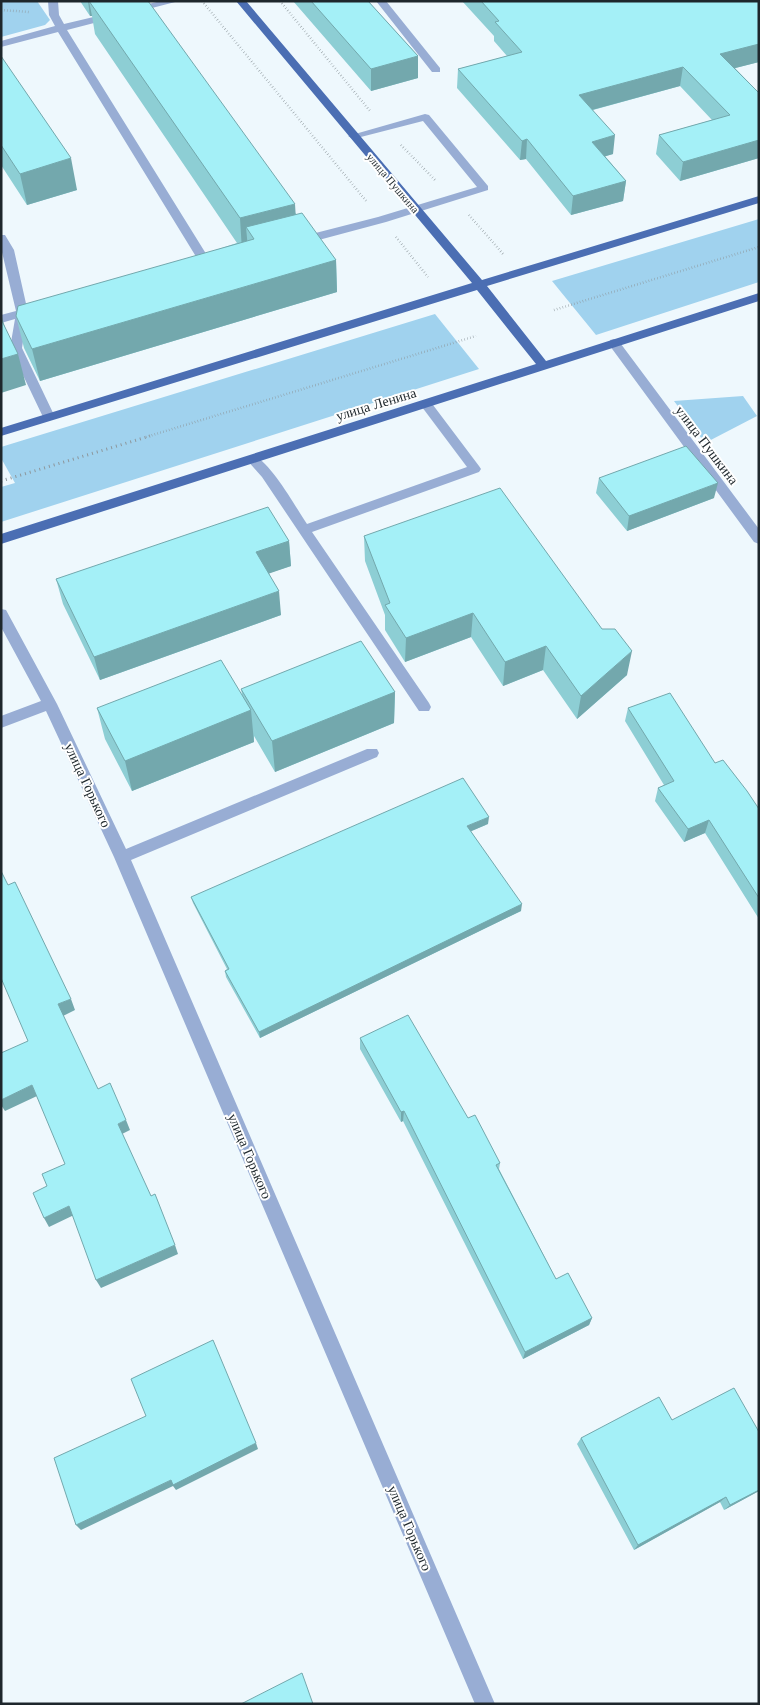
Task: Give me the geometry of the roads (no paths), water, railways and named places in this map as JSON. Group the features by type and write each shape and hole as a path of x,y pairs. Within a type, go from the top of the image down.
{"main road":[{"name":"улица Пушкина","path":"240,1 479,284 544,366"},
{"path":"1,432 479,284 759,200"},
{"name":"улица Ленина","path":"1,539 759,297"}],"street":[{"path":"53,1 54,15 61,28 207,265"},
{"path":"1,44 174,1"},
{"path":"381,1 436,70"},
{"path":"290,244 382,220 484,188 425,117 353,136"},
{"path":"1,238 22,313 16,348 49,417"},
{"path":"1,319 40,308"},
{"name":"улица Пушкина","path":"614,343 756,532"},
{"path":"304,530 475,469 426,404"},
{"path":"252,459 266,474 424,707"},
{"name":"улица Горького","path":"1,614 50,704 122,857 485,1704"},
{"path":"1,722 50,704"},
{"path":"122,857 372,753"}]}
